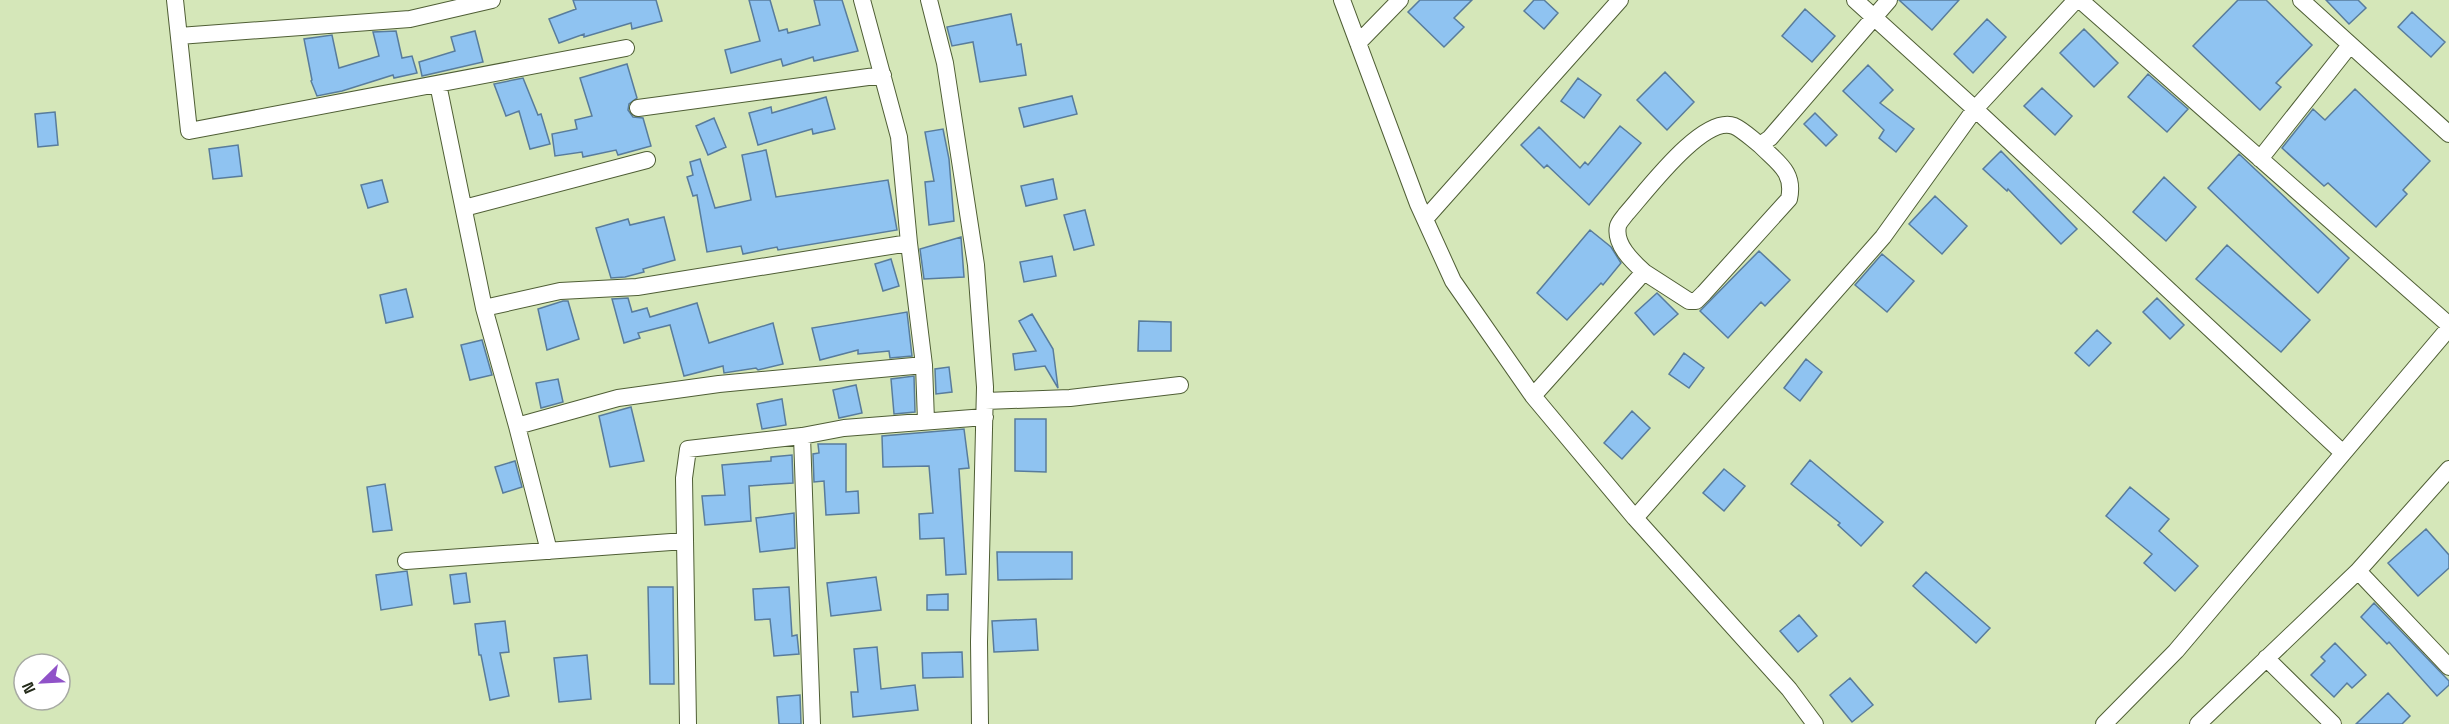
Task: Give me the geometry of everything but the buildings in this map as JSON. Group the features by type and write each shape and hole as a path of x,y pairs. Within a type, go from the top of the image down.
{"street":[{"path":"175,0 189,131 626,48"},
{"path":"179,36 410,19 492,0"},
{"path":"862,0 899,137 924,365 926,421"},
{"path":"929,0 945,63 975,265 985,409 979,642 980,724"},
{"path":"1342,0 1425,219 1453,281 1533,396 1635,518 1789,689 1815,724"},
{"path":"1358,43 1400,0"},
{"path":"1425,219 1620,0"},
{"path":"1855,0 2343,453"},
{"path":"1760,145 1770,138 1889,0"},
{"path":"1635,518 1883,237 1975,109 2078,0 2449,326 2176,651 2104,724"},
{"path":"2301,0 2449,134"},
{"path":"2260,159 2350,45"},
{"path":"638,108 883,75"},
{"path":"438,84 484,308 518,426 549,551"},
{"path":"1732,125 1760,145 1788,172 1792,186 1789,199 1696,301 1689,301 1644,272 1626,253 1619,241 1618,226 1685,148 1714,126 1732,125"},
{"path":"464,208 647,160"},
{"path":"484,308 560,291 637,287 909,243"},
{"path":"1533,396 1644,272"},
{"path":"518,426 618,399 719,384 924,365"},
{"path":"688,724 684,478 688,449 802,436 844,428 926,421 985,409 1180,385"},
{"path":"802,436 812,724"},
{"path":"2198,724 2358,571 2446,477"},
{"path":"406,561 685,541"},
{"path":"2358,571 2449,667"},
{"path":"2266,658 2333,724"}]}
